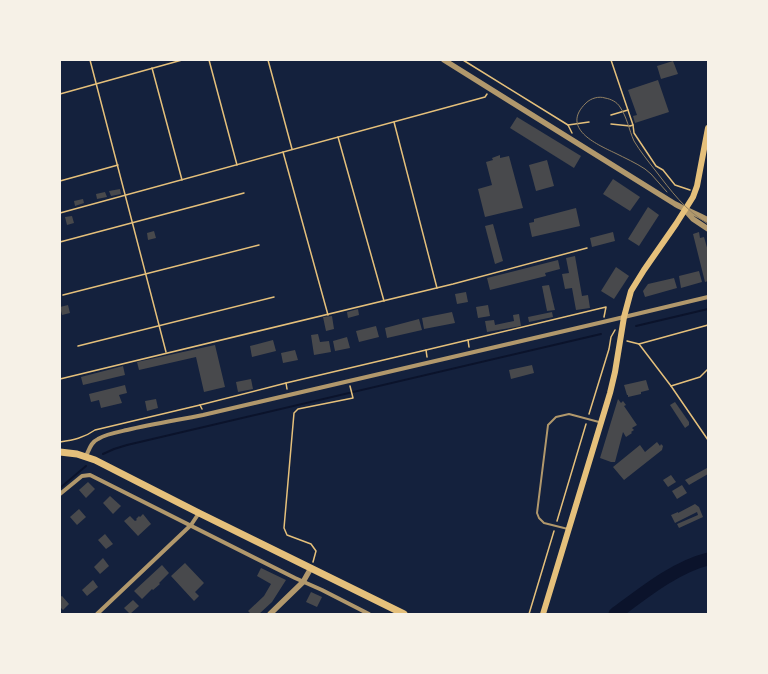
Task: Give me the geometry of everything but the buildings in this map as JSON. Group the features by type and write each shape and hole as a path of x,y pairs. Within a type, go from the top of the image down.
{"main road":[{"path":"543,614 601,423 614,372 627,302 633,286 685,210 695,192 708,128"},
{"path":"60,452 86,456 404,614"}],"street":[{"path":"444,60 685,210 708,229"},
{"path":"685,210 700,215 708,220"},
{"path":"86,456 93,442 98,438 117,433 203,415 708,297"},
{"path":"60,494 82,476 90,475 369,614"},
{"path":"97,614 191,525 199,513"},
{"path":"270,614 303,582 311,568"}],"lane":[{"path":"569,529 544,522 539,518 537,513 548,425 556,417 569,414 601,423"}],"path":[{"path":"90,60 167,353"},
{"path":"60,94 182,60"},
{"path":"209,60 237,165"},
{"path":"268,60 292,150"},
{"path":"463,60 568,125 574,137 572,140"},
{"path":"611,60 633,125 634,133 656,166 663,170 675,185 695,192"},
{"path":"152,68 182,180"},
{"path":"60,213 485,97 491,90"},
{"path":"610,115 628,110"},
{"path":"394,122 437,288"},
{"path":"568,125 589,122"},
{"path":"611,124 633,125"},
{"path":"338,137 384,301"},
{"path":"283,152 328,315"},
{"path":"60,181 118,165"},
{"path":"60,242 244,193"},
{"path":"64,295 259,245"},
{"path":"60,379 437,288 587,248"},
{"path":"78,346 274,297"},
{"path":"145,418 606,307 603,322"},
{"path":"620,338 639,344 708,325"},
{"path":"529,614 609,349 611,337 615,330"},
{"path":"468,340 470,352"},
{"path":"639,344 708,440"},
{"path":"426,350 428,362"},
{"path":"670,386 700,377 708,369"},
{"path":"286,384 289,395"},
{"path":"311,568 316,551 311,544 287,535 284,528 294,413 298,409 353,398 350,385"},
{"path":"200,405 203,415"}],"waterway":[{"path":"636,326 708,309"},
{"path":"103,454 127,445 601,334"},
{"path":"60,488 86,466"},
{"path":"615,614 659,582 683,568 708,559"}],"tram line":[{"path":"667,192 645,169 599,145 584,134 579,127 577,120 579,112 588,101 600,97 614,101 620,107 634,141 647,160 679,200 708,224"}]}
